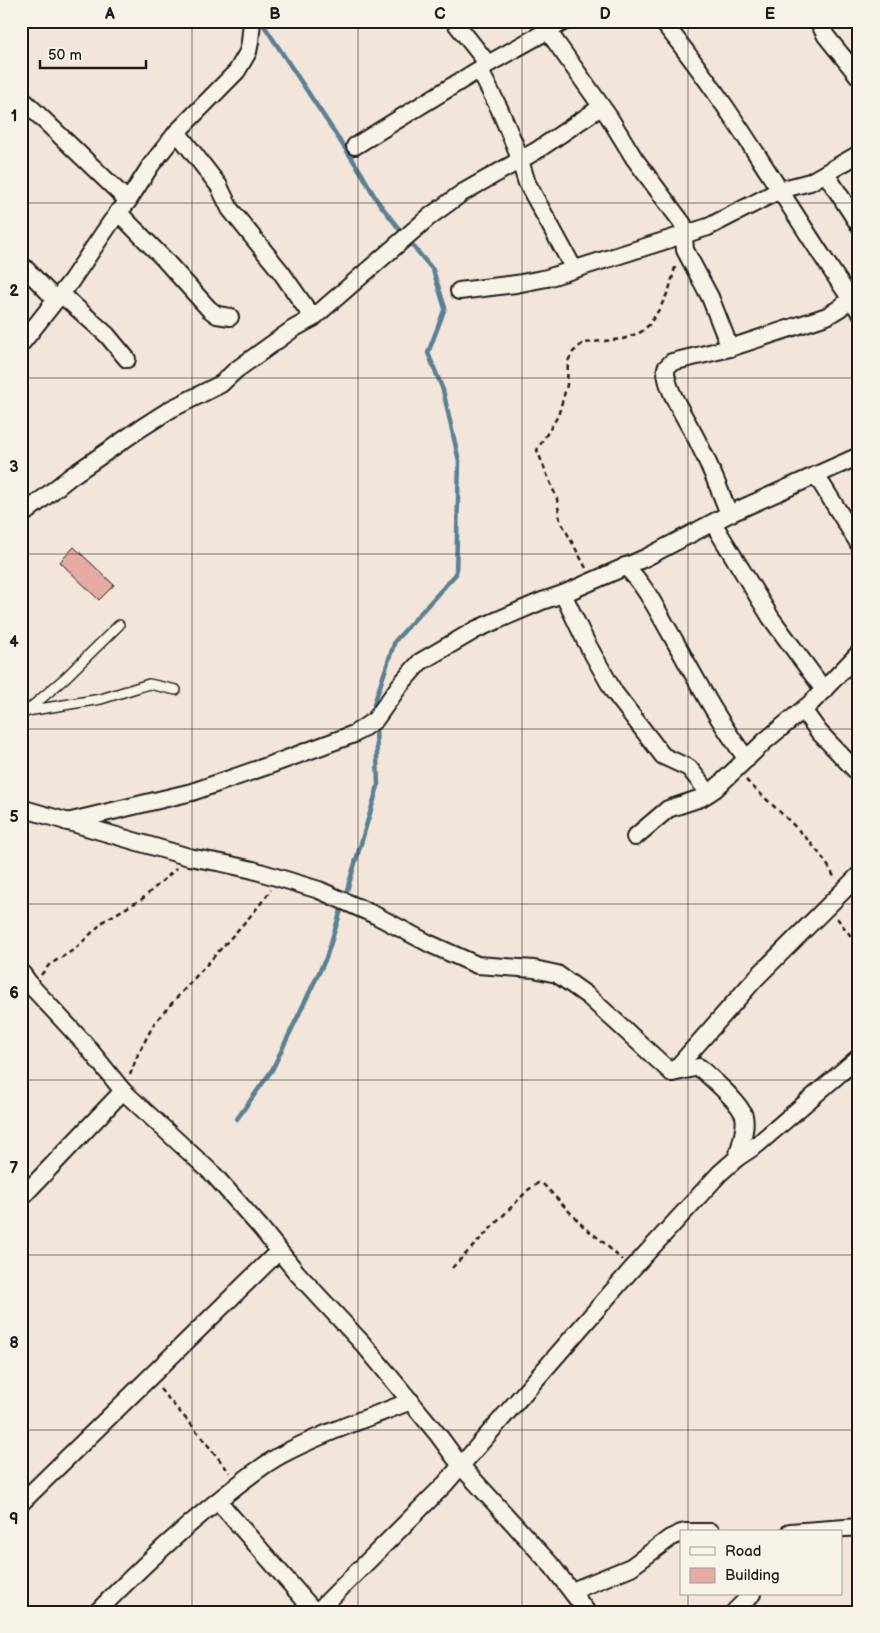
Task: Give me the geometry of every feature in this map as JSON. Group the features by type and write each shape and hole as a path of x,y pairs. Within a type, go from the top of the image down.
{"street":[{"path":"21,344 58,297 177,132 237,72 248,52 252,21"},
{"path":"454,21 484,67 527,183 574,269"},
{"path":"355,146 465,78 565,21"},
{"path":"662,21 691,56 780,190 854,294 859,311"},
{"path":"822,28 859,77"},
{"path":"548,31 617,129 634,158 679,218 684,228 685,250 710,297 730,348"},
{"path":"21,98 123,207 163,258 209,309 217,315 230,317"},
{"path":"21,516 70,477 138,430 171,409 220,384 236,370 293,329 313,318 429,217 462,193 536,151 601,107"},
{"path":"177,132 219,186 230,209 276,264 313,318"},
{"path":"458,292 547,278 685,238 780,190 810,182 859,154"},
{"path":"826,174 859,225"},
{"path":"21,264 58,297 107,335 126,359"},
{"path":"729,514 698,442 676,402 667,379 665,370 667,366 672,362 730,348 827,316 840,308 854,294"},
{"path":"67,822 192,792 354,734 375,720 412,670 429,656 477,629 542,600 563,594 668,547 729,514 859,456"},
{"path":"816,475 859,544"},
{"path":"713,523 771,618 824,690"},
{"path":"625,566 646,590 733,741 741,765"},
{"path":"563,594 585,640 614,692 663,756 689,768 709,793"},
{"path":"635,837 668,809 709,793 803,710 859,653"},
{"path":"803,710 819,732 859,774"},
{"path":"21,808 190,857 222,862 344,900 477,965 534,969 562,976 588,996 672,1073"},
{"path":"672,1073 756,978 859,875"},
{"path":"21,972 27,993 85,1044 123,1091 214,1175 317,1295 364,1345 411,1401 461,1466 552,1566 587,1612"},
{"path":"218,1501 316,1612 461,1466 709,1184 737,1158 763,1140 859,1056"},
{"path":"672,1073 699,1067 742,1110 744,1127 737,1158"},
{"path":"21,1198 123,1091"},
{"path":"21,1503 279,1251"},
{"path":"97,1612 165,1545 238,1484 281,1455 323,1435 411,1401"},
{"path":"819,1530 859,1527"},
{"path":"572,1591 631,1567 670,1538 680,1533"},
{"path":"734,1612 750,1596"}],"lane":[{"path":"24,713 77,667 119,625"},
{"path":"24,713 101,699 149,684 176,690"}],"path":[{"path":"744,26 751,21"},
{"path":"822,28 858,21"},
{"path":"593,580 560,520 557,499 536,450 558,416 567,385 568,361 572,352 583,344 632,336 649,324 669,290 685,238"},
{"path":"741,765 810,843 831,870 835,880 834,885"},
{"path":"27,993 49,965 78,946 110,916 142,899 190,857"},
{"path":"123,1091 138,1054 155,1022 254,912 278,878"},
{"path":"828,907 859,947"},
{"path":"452,1268 528,1190 538,1183 544,1185 584,1227 601,1240 632,1270"},
{"path":"148,1377 190,1422 238,1484"}],"building":[{"path":"74,547 114,585 99,600 60,562"}],"waterway":[{"path":"261,21 362,174 376,199 403,234"},
{"path":"375,712 374,704 395,641 456,574 459,461 443,390 428,353 445,308 433,270 408,240"},
{"path":"345,897 378,786 376,725"},
{"path":"237,1119 272,1070 326,958 343,904"}]}
